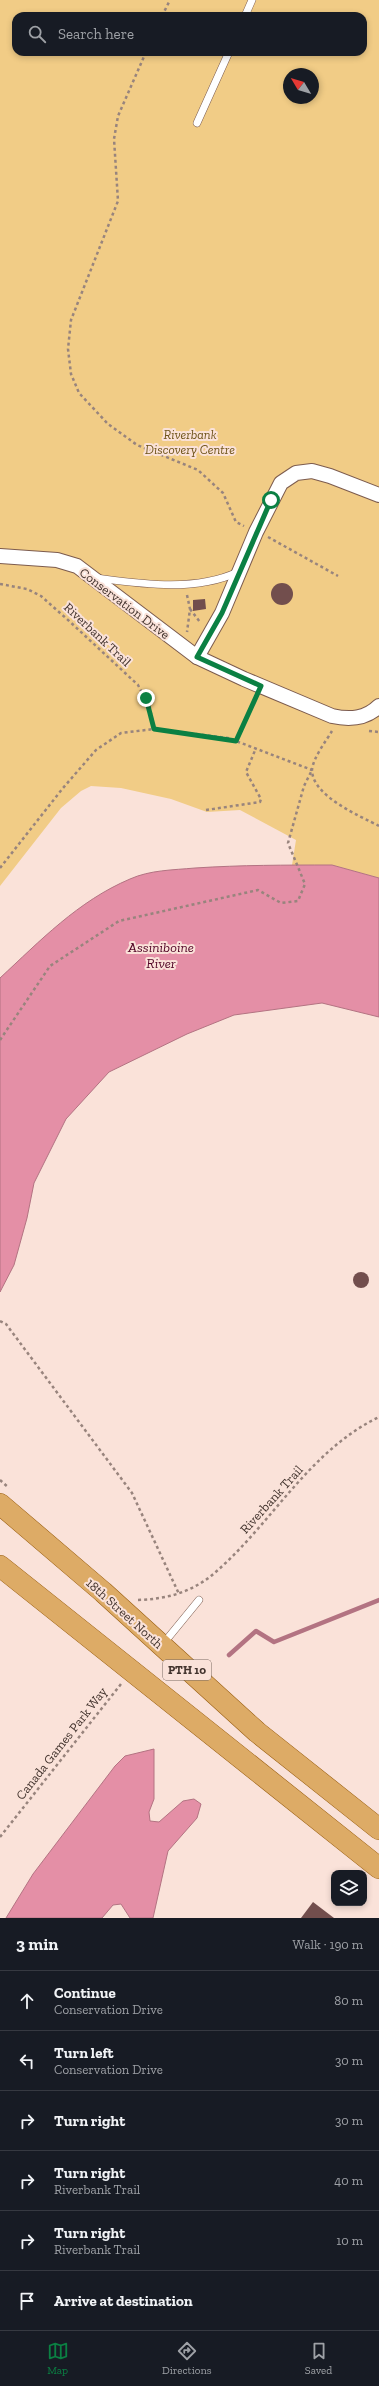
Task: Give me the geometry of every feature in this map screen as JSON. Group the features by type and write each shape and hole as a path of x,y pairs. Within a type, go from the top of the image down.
{"main road":[{"name":"18th Street North","path":"0,1504 69,1561 257,1732 379,1829"},
{"name":"PTH 10","path":"0,1566 379,1868"}],"street":[{"path":"192,653 222,613 276,490 292,475 304,471 330,476 379,495"},
{"name":"Conservation Drive","path":"0,556 57,560 77,566 95,578 192,653 261,686 341,718 362,717 379,706"}],"lane":[{"path":"247,12 252,0"},
{"path":"197,123 227,56"},
{"path":"95,578 149,584 190,583 217,580 240,571"},
{"path":"162,1646 200,1600"}],"path":[{"path":"164,12 170,0"},
{"path":"144,56 118,116 114,139 118,201 70,320 68,348 71,374 79,393 108,424 137,445 190,465 198,470 223,494 236,522 248,528"},
{"path":"265,536 338,576"},
{"path":"190,583 187,596 190,610 192,653"},
{"name":"Riverbank Trail","path":"0,584 27,589 42,596 138,685 150,708 154,729"},
{"path":"236,741 261,686"},
{"path":"0,868 63,788 96,750 121,733 154,729 236,741 312,770 318,786 324,793 379,826"},
{"path":"0,1040 50,966 119,922 258,890 281,903 298,901 305,884 288,843 304,786 332,730"},
{"path":"369,731 379,732"},
{"path":"206,810 260,802 261,799 246,772 256,748"},
{"path":"0,1322 6,1324 132,1493 178,1594"},
{"name":"Riverbank Trail","path":"135,1600 156,1599 178,1594 194,1588 220,1569 319,1460 368,1422 379,1417"},
{"name":"Canada Games Park Way","path":"0,1837 124,1680"}],"green space":[{"name":"Riverbank Discovery Centre","path":"0,0 379,0 379,878 332,865 292,865 296,840 240,810 207,812 171,799 121,788 91,786 81,791 61,808 0,886"}],"water":[{"name":"Assiniboine River","path":"332,865 379,878 379,1017 322,1003 234,1015 187,1034 109,1072 66,1119 34,1183 27,1218 14,1265 0,1292 0,978 45,936 77,910 111,888 138,876 162,871 212,867"},
{"path":"154,1749 154,1799 149,1812 150,1821 159,1822 183,1801 194,1799 201,1804 197,1818 168,1851 153,1918 130,1918 121,1904 113,1905 102,1918 6,1918 33,1874 115,1766 125,1756"}],"building":[{"path":"282,583 290,586 293,594 290,602 282,605 274,602 271,594 274,586"},
{"path":"205,599 206,609 193,611 193,600"},
{"path":"361,1272 368,1277 369,1280 364,1287 361,1288 354,1283 353,1280 358,1273"},
{"path":"313,1902 334,1918 301,1918"}],"waterway":[{"path":"229,1655 256,1631 274,1642 379,1600"}],"route":[{"path":"146,698 150,708 154,729 217,736 236,741 261,686 197,657 209,639 222,613 271,500"}]}
